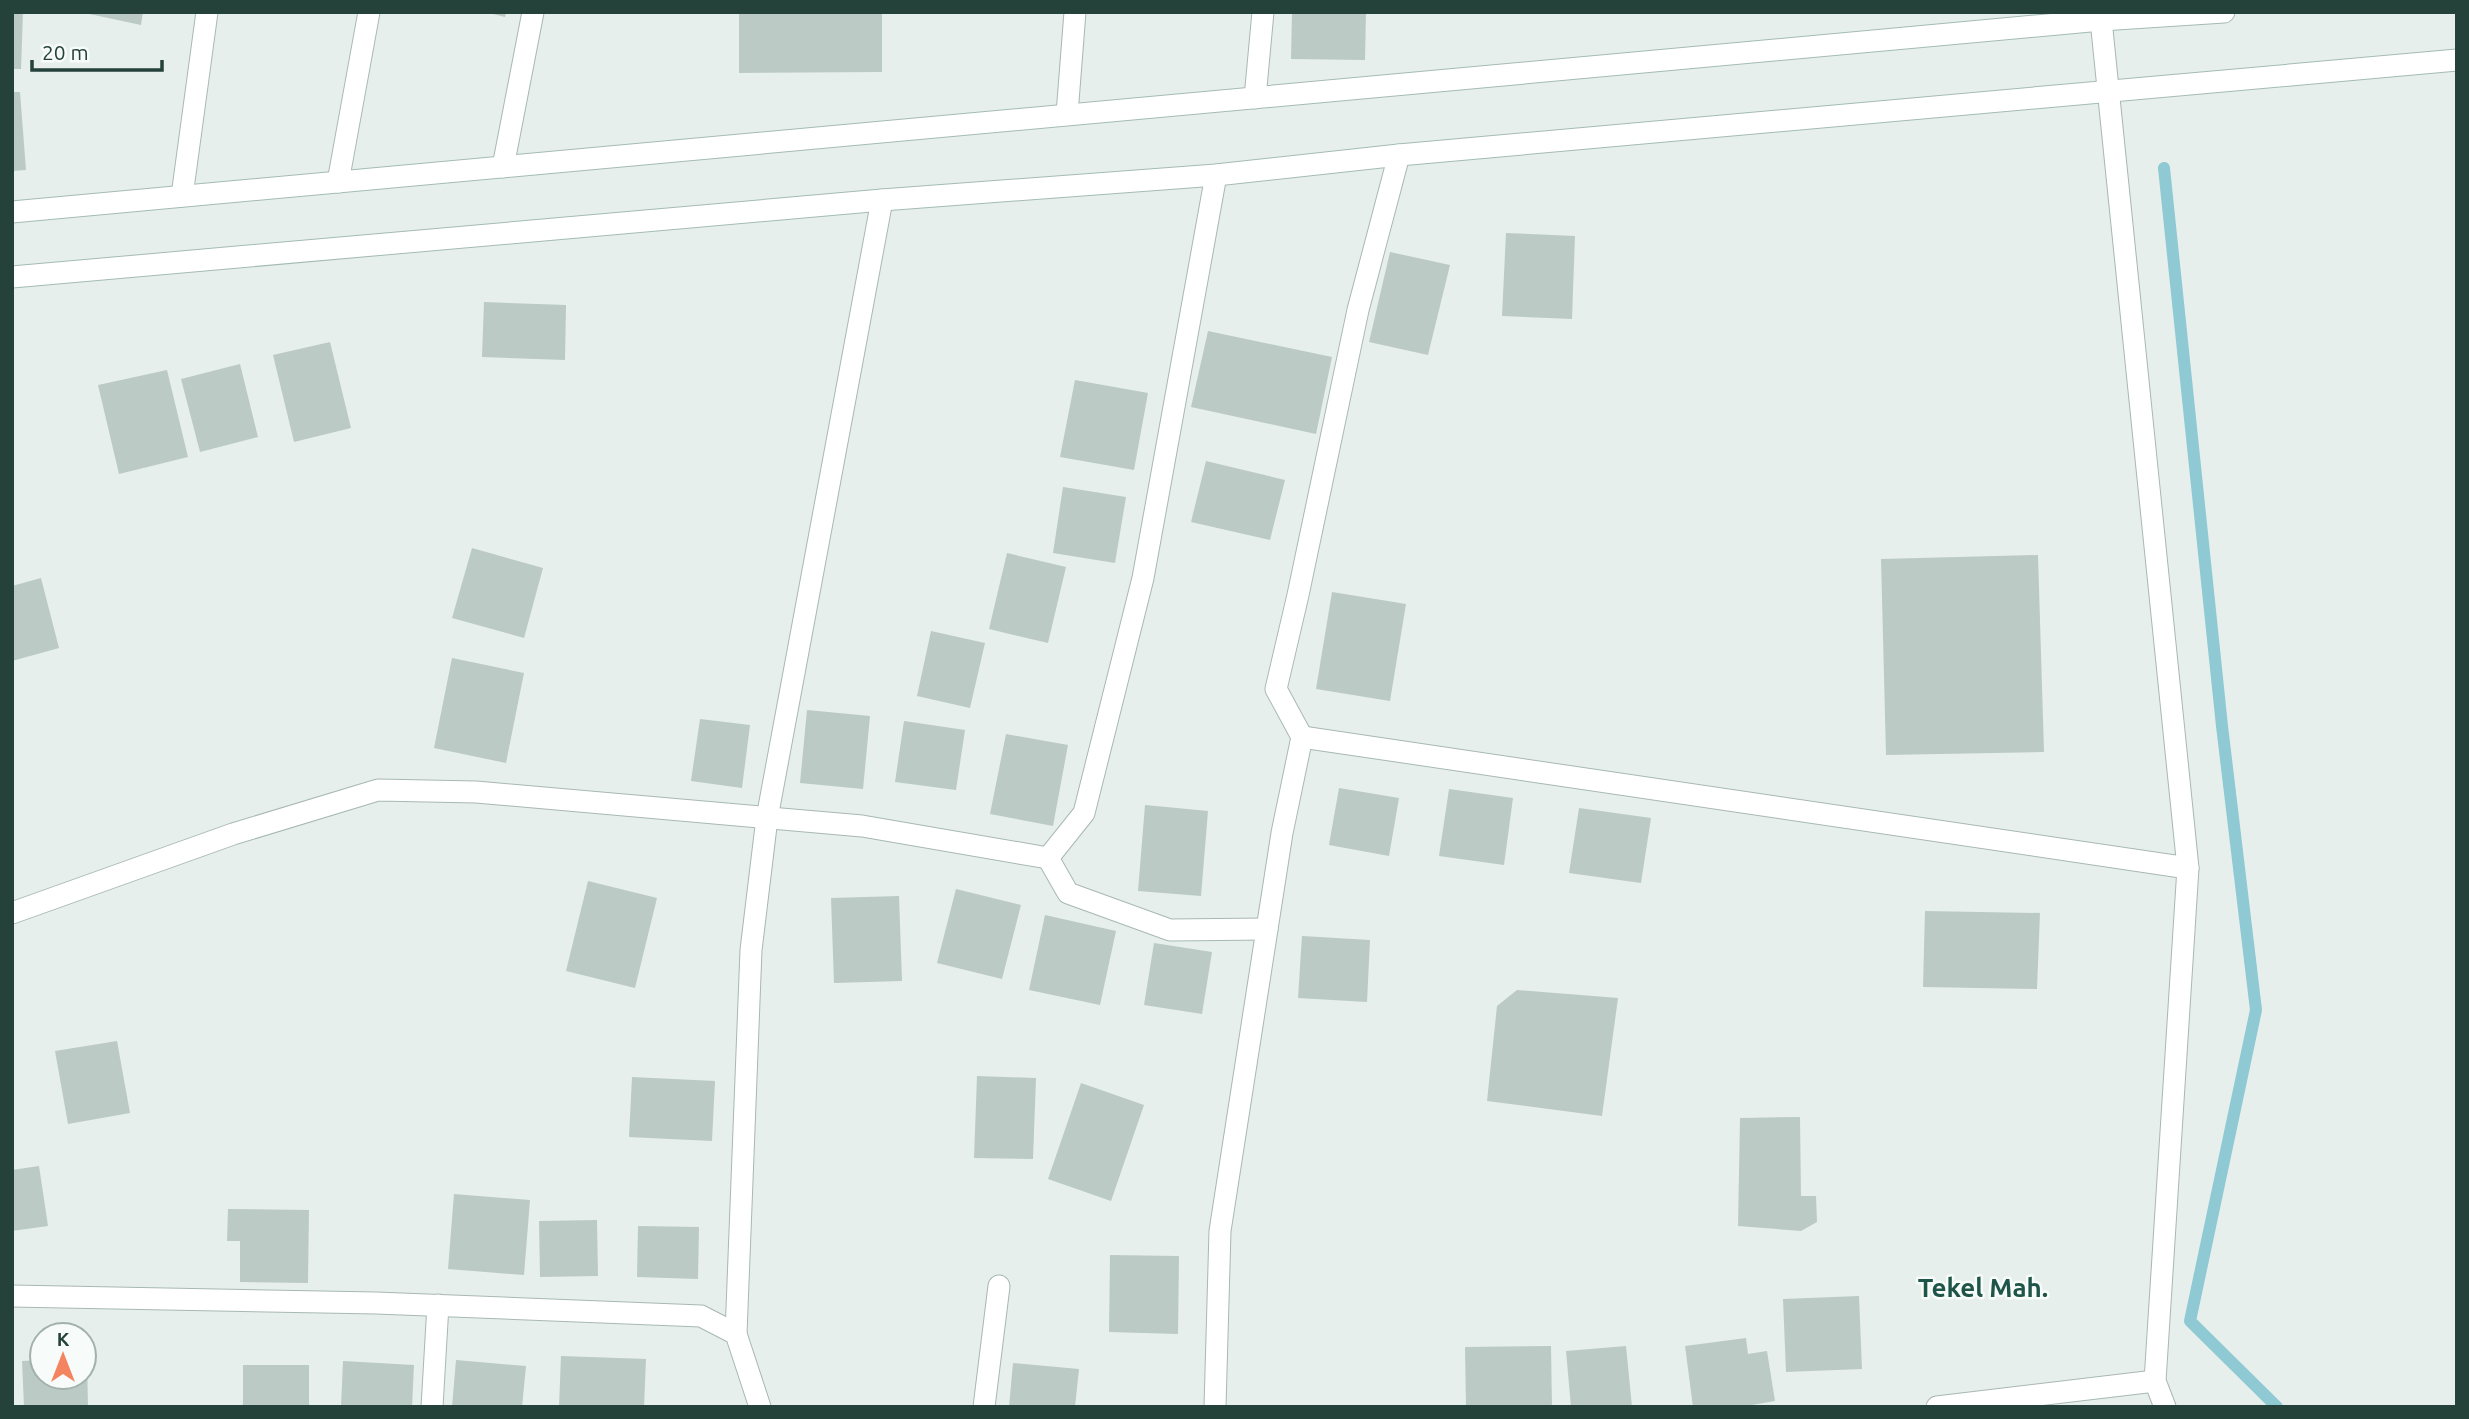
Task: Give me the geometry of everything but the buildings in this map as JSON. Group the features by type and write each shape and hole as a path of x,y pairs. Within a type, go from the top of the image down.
{"street":[{"path":"182,196 206,12"},
{"path":"338,182 369,12"},
{"path":"503,167 533,12"},
{"path":"1067,114 1075,12"},
{"path":"1255,98 1263,12"},
{"path":"12,212 2101,20 2224,12"},
{"path":"2101,20 2106,92 2189,868 2155,1381 2165,1407"},
{"path":"12,278 882,200 1216,174 1399,155 2457,60"},
{"path":"1216,1407 1220,1231 1282,833 1301,737 1276,689 1358,310 1399,155"},
{"path":"1048,858 1084,813 1143,578 1216,174"},
{"path":"760,1407 736,1334 751,950 767,818 882,200"},
{"path":"1301,737 2189,868"},
{"path":"12,913 233,834 378,790 476,792 862,826 1048,858"},
{"path":"1048,858 1068,893 1170,930 1267,929"},
{"path":"984,1407 999,1286"},
{"path":"12,1296 438,1305 701,1316 736,1334"},
{"path":"432,1407 438,1305"},
{"path":"1937,1407 2155,1381"}],"waterway":[{"path":"2164,168 2222,726 2256,1010 2190,1321 2277,1407"}],"district":[{"name":"Tekel Mah.","path":"1983,1288"}]}
